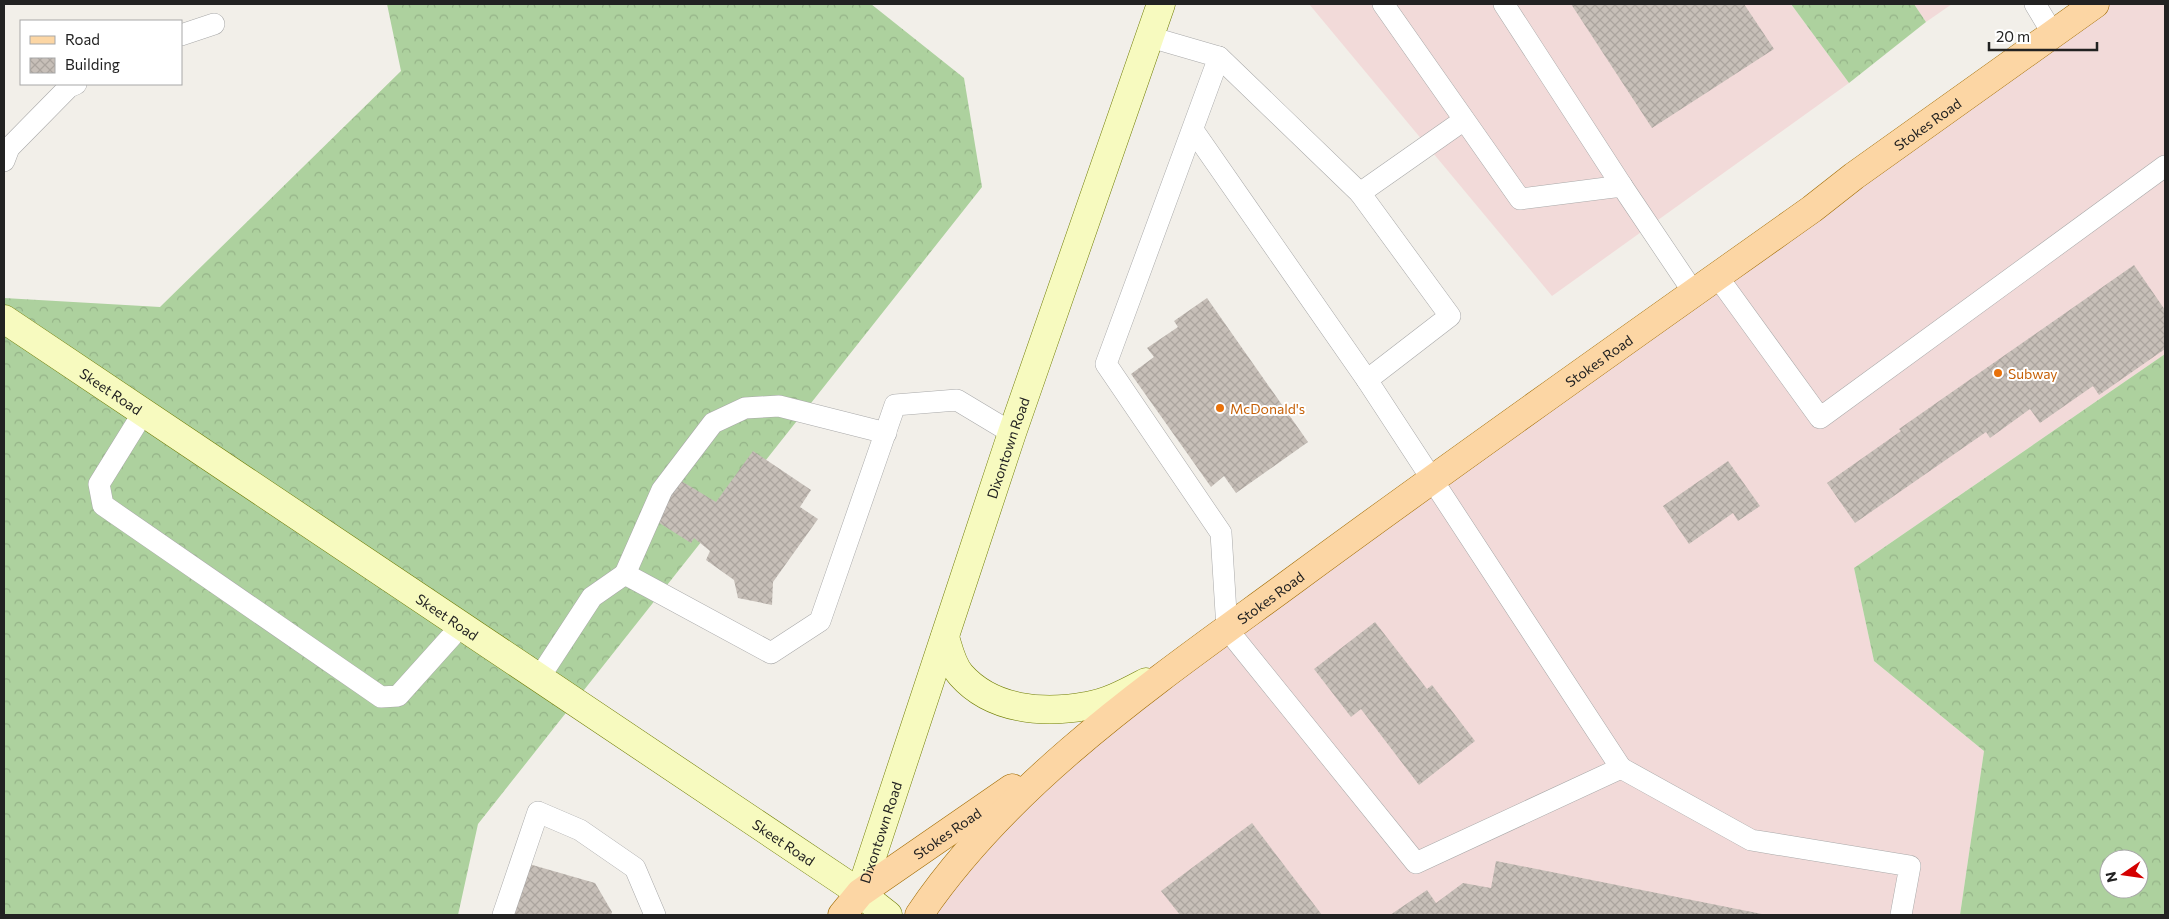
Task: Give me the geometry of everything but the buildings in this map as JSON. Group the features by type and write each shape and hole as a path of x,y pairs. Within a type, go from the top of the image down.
{"main road":[{"name":"Stokes Road","path":"842,915 1106,722 1176,667 1432,479 2096,4"},
{"name":"Stokes Road","path":"919,915 962,859 1006,811 1106,722"}],"street":[{"name":"Dixontown Road","path":"856,904 1012,432 1161,4"},
{"name":"Skeet Road","path":"4,319 539,678 856,904 888,915"},
{"path":"945,637 950,657 961,675 977,689 1004,703 1025,709 1054,710 1086,706 1116,697 1176,667"}],"lane":[{"path":"1382,4 1520,200 1622,186"},
{"path":"1504,4 1694,293"},
{"path":"2035,4 2053,34"},
{"path":"182,35 214,24"},
{"path":"1150,37 1219,57 1360,193 1450,316 1367,380"},
{"path":"1219,57 1106,364 1221,533 1228,629 1416,863 1621,768"},
{"path":"4,161 9,148 69,87 74,85"},
{"path":"1360,193 1464,120"},
{"path":"1193,130 1367,380 1621,768 1751,840 1910,866 1901,915"},
{"path":"1717,276 1820,418 2165,166"},
{"path":"625,574 771,653 820,621 895,405 957,400 1012,432"},
{"path":"539,678 592,597 625,574 662,490 713,422 745,408 779,406 886,432"},
{"path":"142,412 99,484 103,506 381,697 398,696 461,626"},
{"path":"503,915 538,812 580,830 635,868 655,915"}],"shaded area":[{"path":"1309,4 1791,4 1849,83 1552,296"},
{"path":"1914,4 1952,4 1926,22"},
{"path":"2095,4 2165,4 2165,354 1854,568 1874,661 1984,751 1960,915 919,915 1055,765"}],"green space":[{"path":"387,4 871,4 964,78 982,187 478,824 458,915 4,915 4,298 160,307 401,71"},
{"path":"1791,4 1914,4 1926,22 1849,83"},
{"path":"2165,354 2165,915 1960,915 1984,751 1874,661 1854,568"}],"place":[{"name":"Subway","path":"1998,373"},
{"name":"McDonald's","path":"1220,408"}]}
